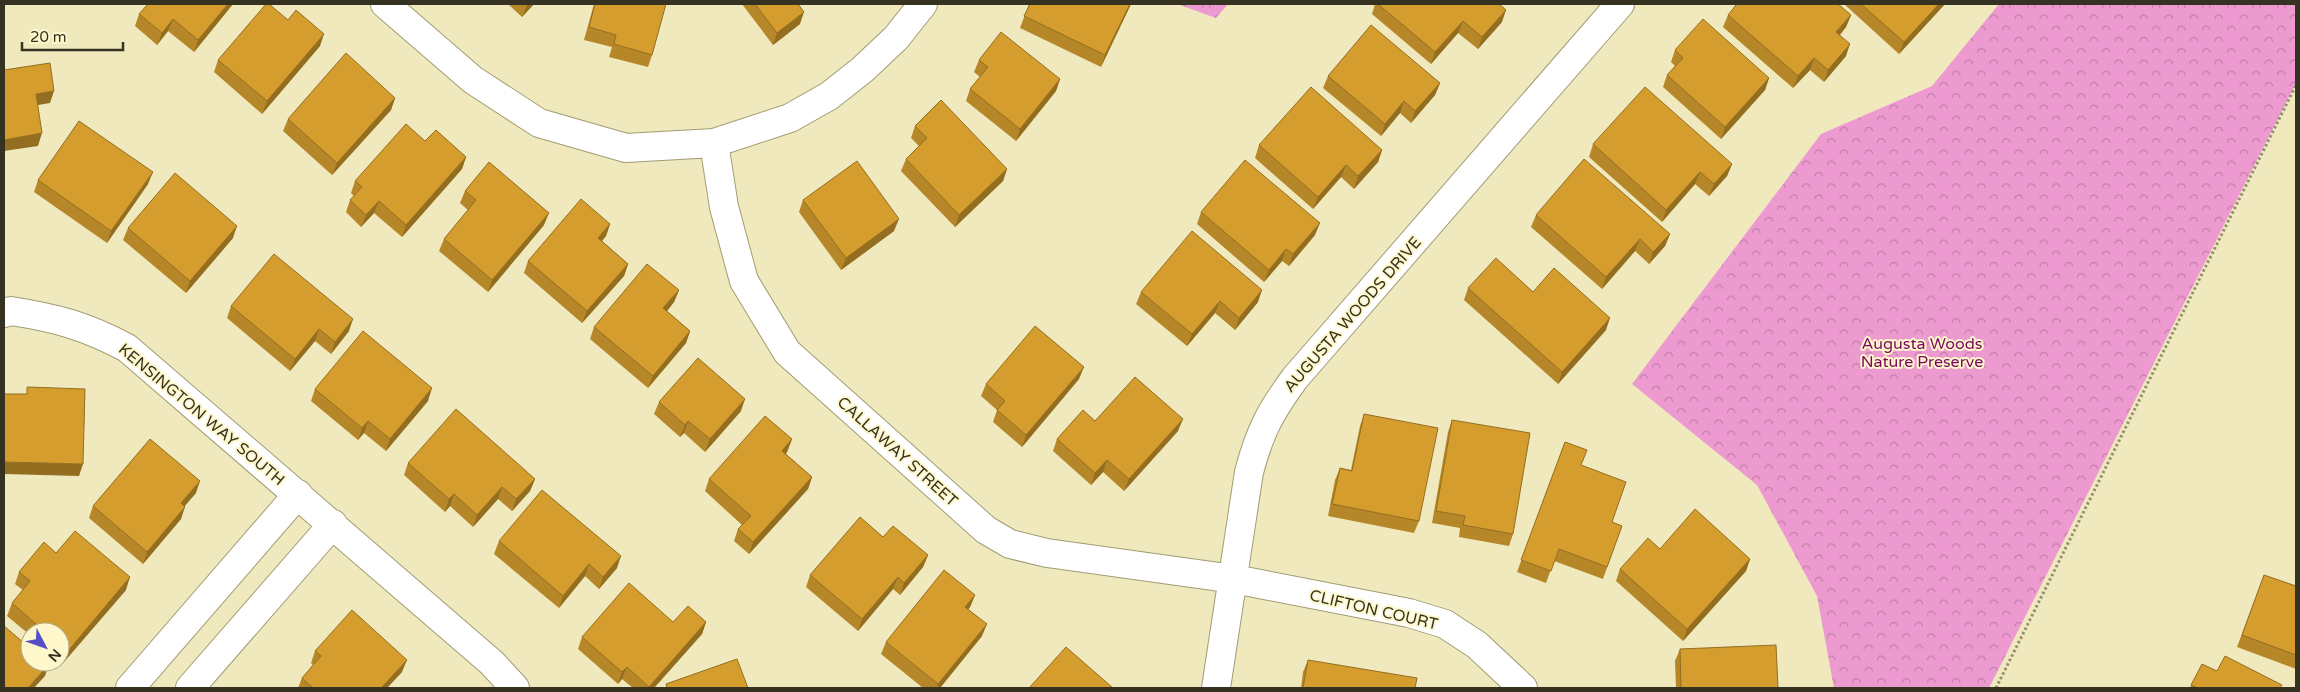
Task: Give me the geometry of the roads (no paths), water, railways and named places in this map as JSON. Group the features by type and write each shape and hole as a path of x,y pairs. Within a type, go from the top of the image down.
{"street":[{"path":"386,4 473,80 539,123 626,148 714,143 790,118 829,96 896,38 922,4"},
{"name":"AUGUSTA WOODS DRIVE","path":"1216,688 1249,472 1258,438 1274,406 1295,378 1620,4"},
{"name":"CALLAWAY STREET","path":"714,143 724,207 744,280 787,352 986,530 1010,544 1047,553 1234,579"},
{"name":"KENSINGTON WAY SOUTH","path":"4,313 11,311 67,321 96,332 127,348 492,663 515,688"},
{"path":"130,688 298,494"},
{"path":"190,688 333,524"},
{"name":"CLIFTON COURT","path":"1234,579 1409,613 1445,624 1478,645 1523,688"}],"park label":[{"name":"Augusta Woods Nature Preserve","path":"1922,352"}]}
